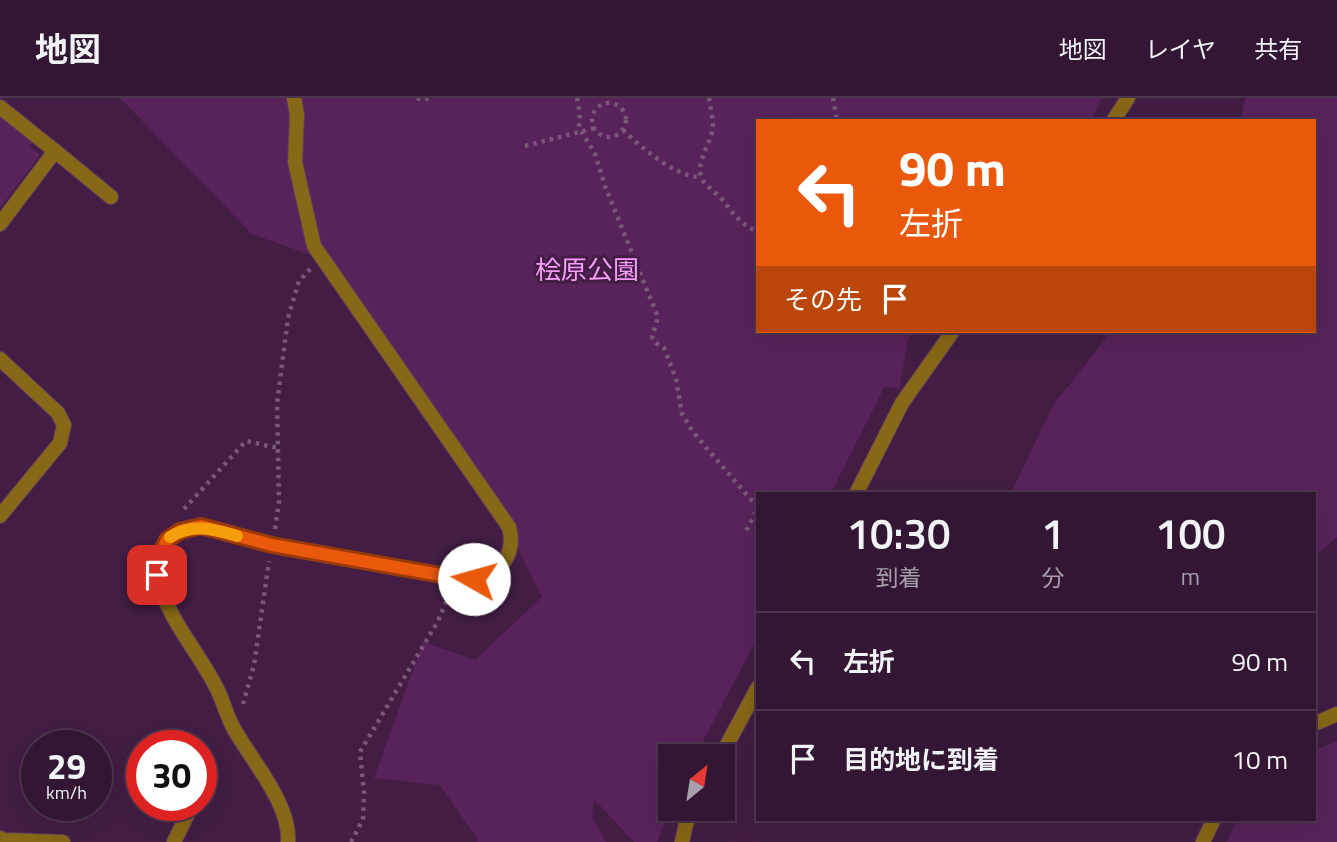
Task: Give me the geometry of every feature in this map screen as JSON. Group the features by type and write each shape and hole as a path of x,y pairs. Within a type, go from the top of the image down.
{"street":[{"path":"288,842 286,820 282,811 232,727 216,686 163,594 157,575 159,557 167,540 180,531 201,526 272,545 474,579 496,571 512,547 509,527 314,246 295,162 297,115 294,98"},
{"path":"1114,119 1128,98"},
{"path":"0,107 111,197"},
{"path":"0,224 55,151"},
{"path":"857,492 902,403 952,333"},
{"path":"0,359 58,413 64,425 60,443 0,516"},
{"path":"727,744 756,691"},
{"path":"1316,723 1337,714"},
{"path":"174,842 184,821"},
{"path":"682,842 688,821"},
{"path":"1203,842 1213,821"},
{"path":"3,840 62,842"}],"path":[{"path":"417,98 430,98"},
{"path":"577,98 579,127 596,154 605,186 658,317 652,337 664,348 676,379 682,414 693,432 756,506"},
{"path":"709,98 713,126 699,168 700,177 724,201 736,218 756,231"},
{"path":"833,98 837,119"},
{"path":"601,104 617,104 623,110 626,117 623,130 614,136 607,137 595,128 592,117 594,110 601,104"},
{"path":"525,146 595,128"},
{"path":"623,130 659,160 691,177 700,177"},
{"path":"232,727 239,722 254,665 279,502 277,404 288,318 299,281 312,266 323,260"},
{"path":"167,540 168,530 177,518 246,441 278,448"},
{"path":"746,531 756,512"},
{"path":"351,842 363,819 364,793 360,752 438,621 449,595 452,577"}],"green space":[{"name":"桧原公園","path":"120,98 1102,98 1092,119 756,119 756,333 912,333 908,340 899,389 885,386 832,492 756,492 756,641 701,744 658,744 658,821 666,821 657,842 634,842 594,799 592,816 606,842 476,842 478,840 440,785 374,778 423,642 475,660 542,597 487,486 333,263 252,234"},
{"path":"1245,98 1337,98 1337,537 1316,555 1316,492 1011,492 1052,407 1109,333 1316,333 1316,119 1241,119"},
{"path":"0,109 34,140 30,146 40,155 0,208"},
{"path":"1337,741 1337,842 1227,842 1236,821 1316,821 1316,750"}],"slow traffic":[{"path":"170,537 180,531 201,526 237,536"}],"route":[{"path":"157,575 159,557 167,540 180,531 201,526 272,545 474,579"}]}
